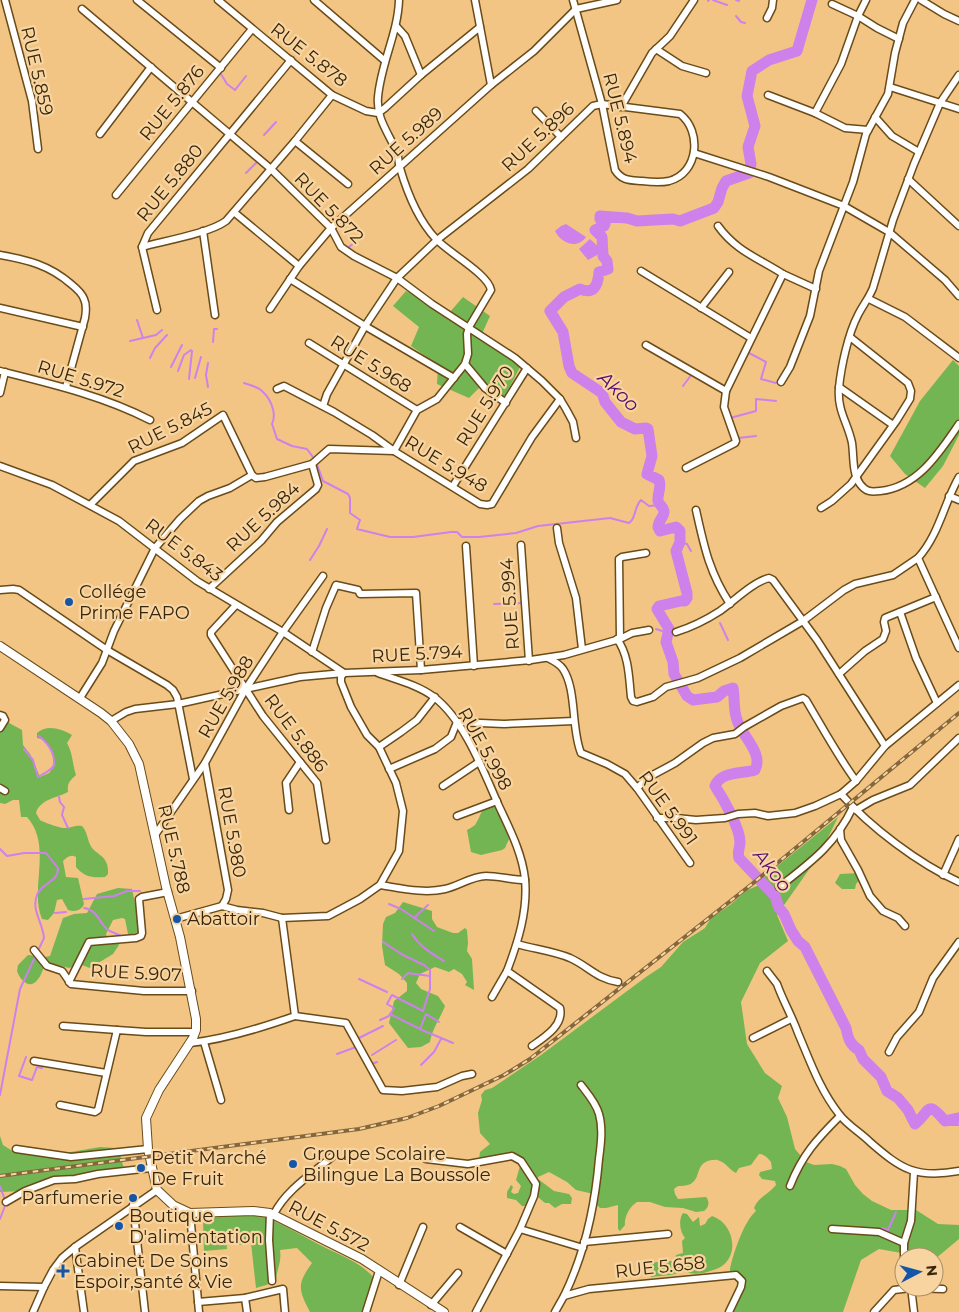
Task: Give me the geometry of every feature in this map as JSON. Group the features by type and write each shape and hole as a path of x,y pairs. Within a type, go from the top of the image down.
{"street":[{"name":"RUE 5.859","path":"5,0 32,101 38,148"},
{"path":"137,0 220,68"},
{"name":"RUE 5.878","path":"218,0 332,95 360,108 378,113"},
{"path":"314,0 384,60"},
{"path":"312,464 329,449 394,451 417,410 437,400 465,364 468,354 467,334 469,327 488,298 491,290 487,280 437,240 429,230 411,198 399,167 398,156 378,113 379,89 384,60 396,26 399,0"},
{"path":"475,0 491,85"},
{"name":"RUE 5.894","path":"574,0 602,104 615,170 623,179 658,182 674,179 680,176 692,163 694,153"},
{"path":"576,9 617,0"},
{"path":"621,106 652,53 670,36 694,0"},
{"path":"767,18 772,8 773,0"},
{"path":"815,113 842,64 858,16 866,0"},
{"path":"782,382 790,367 810,316 825,255 844,206 868,130 888,94 899,39 906,15 915,0"},
{"path":"921,0 959,21"},
{"path":"832,4 899,39"},
{"name":"RUE 5.872","path":"82,9 272,169 331,228 341,247 354,256 397,278 420,296 469,327 527,368 560,399 573,422 576,438"},
{"name":"RUE 5.989","path":"270,309 299,266 331,228 491,85 534,51 576,9"},
{"path":"396,26 405,36 420,75"},
{"path":"378,113 420,75 480,27"},
{"name":"RUE 5.876","path":"116,196 252,29"},
{"path":"656,49 682,66 706,74"},
{"name":"RUE 5.880","path":"142,246 148,233 291,60"},
{"path":"100,134 151,67"},
{"path":"959,75 940,104 908,180 889,232 878,274 869,298 858,316 850,337 839,387 839,404 850,437 856,476 859,483 867,491 886,490 900,485 926,468 959,424"},
{"path":"890,87 959,109"},
{"name":"RUE 5.880","path":"142,246 203,231 222,224 235,212 272,169 332,95"},
{"path":"768,95 815,113 850,130 868,130"},
{"name":"RUE 5.896","path":"324,406 325,397 365,326 397,278 437,240 528,169 593,106 602,104 680,114 687,119 693,132 694,153"},
{"path":"536,111 561,137"},
{"path":"875,117 892,136 919,152"},
{"path":"295,141 348,184"},
{"path":"694,153 769,177 844,206 865,220 889,232 945,280 959,296"},
{"path":"908,180 959,226"},
{"path":"235,212 299,266"},
{"path":"718,226 739,249 783,274 816,289"},
{"path":"203,231 216,315"},
{"path":"142,246 157,310"},
{"path":"0,255 32,261 49,269 69,282 84,298 86,307 83,327 66,387"},
{"path":"641,271 751,338"},
{"path":"701,308 729,272"},
{"path":"686,468 735,444 736,441 724,407 726,391 783,274"},
{"path":"290,279 454,378"},
{"path":"869,298 905,317 959,358"},
{"path":"0,308 83,327"},
{"path":"821,508 842,492 856,476 894,425 910,399 910,388 904,380 850,337"},
{"name":"RUE 5.968","path":"309,343 417,410"},
{"path":"646,345 726,391"},
{"path":"465,364 485,388 506,402"},
{"name":"RUE 5.970","path":"453,486 527,368"},
{"path":"0,393 2,372"},
{"name":"RUE 5.972","path":"2,372 66,387 125,408 150,420"},
{"name":"RUE 5.948","path":"277,389 284,386 324,406 480,504 487,505 492,504 532,437 560,399"},
{"path":"839,387 894,425"},
{"name":"RUE 5.845","path":"90,505 134,461 182,443 223,415 252,475"},
{"name":"RUE 5.984","path":"209,589 261,541 277,522 316,489 318,481 312,464 265,477 258,478 252,475"},
{"name":"RUE 5.843","path":"0,466 52,485 119,521 196,581 283,632 344,673"},
{"path":"80,698 102,663 114,631 155,548 180,519 199,502 208,496 235,486 252,475"},
{"path":"646,554 622,556 619,559 619,639 625,656 633,701 637,702 653,697 673,684 698,678 740,658 803,620 855,584 893,576 909,566 918,558 932,538 959,477"},
{"path":"949,496 959,500"},
{"path":"696,510 711,569 730,604"},
{"path":"557,528 559,543 576,598 582,649"},
{"name":"RUE 5.994","path":"521,545 529,661"},
{"path":"466,546 474,666"},
{"path":"918,558 959,648"},
{"name":"RUE 5.988","path":"155,835 205,763 245,690 323,576"},
{"path":"676,632 708,619 759,582 770,578 803,620 885,746"},
{"path":"312,652 326,608 336,585 358,590 360,594 416,593 421,670"},
{"name":"RUE 5.980","path":"0,590 13,588 19,590 107,650 167,685 176,694 194,779"},
{"path":"839,674 865,651 883,639 886,631 884,625 885,618 936,597"},
{"name":"RUE 5.886","path":"236,605 211,633 263,716 317,783 326,840"},
{"path":"900,612 916,658 937,703"},
{"path":"619,639 649,630"},
{"name":"RUE 5.794","path":"111,721 135,709 178,704 245,690 280,680 344,673 421,670 529,661 548,658 619,639"},
{"name":"RUE 5.788","path":"0,646 80,698 111,721 129,744 139,764 196,1011 195,1032 190,1043 159,1090 148,1113 146,1124 148,1149 157,1190"},
{"name":"RUE 5.991","path":"548,658 563,668 568,679 581,753 625,774 690,863"},
{"name":"RUE 5.998","path":"375,672 424,690 435,698 457,722 479,762 519,853 525,880 522,928 506,971 492,997"},
{"path":"175,919 222,906 282,918 328,916 360,899 380,885 399,851 403,811 396,783 378,746 367,735 351,707 341,682 341,677 344,673"},
{"path":"657,818 696,820 725,818 738,814 755,813 768,816 796,813 841,794 856,781 885,746 959,685"},
{"path":"378,746 417,720 435,698"},
{"path":"637,788 650,777 675,764 703,743 713,738 732,735 781,706 804,698 856,781"},
{"path":"0,728 2,717"},
{"path":"389,769 435,749 451,737 457,722 504,724 574,721"},
{"path":"779,887 828,847 855,808 910,785 959,738"},
{"path":"289,810 286,783 300,762"},
{"path":"443,786 479,762"},
{"name":"RUE 5.980","path":"205,763 228,890 222,906"},
{"path":"841,794 895,843 943,875 959,882"},
{"path":"457,816 497,801"},
{"path":"840,829 841,840 870,896 883,911 898,918 905,926"},
{"path":"943,875 959,839"},
{"path":"380,885 411,890 433,890 444,889 486,876 525,880"},
{"path":"69,982 89,942 141,936 139,898 168,892"},
{"path":"282,918 295,1016"},
{"path":"889,1052 897,1037 919,1012 933,978 959,942"},
{"path":"517,944 569,958 608,981 618,982"},
{"name":"RUE 5.907","path":"34,950 47,966 62,971 73,985 144,991 192,991"},
{"path":"767,970 774,979 822,1089 840,1116 887,1157 901,1166 914,1172 929,1174 959,1171"},
{"path":"506,971 560,1008 562,1015 559,1023 532,1046"},
{"path":"190,1043 204,1042 270,1025 295,1016 346,1022 383,1090 402,1091 437,1087 462,1076 472,1074"},
{"path":"753,1038 791,1019"},
{"path":"63,1026 146,1032 195,1032"},
{"path":"60,1105 96,1111 117,1030"},
{"path":"204,1042 222,1100"},
{"path":"34,1061 106,1073"},
{"path":"555,1312 575,1272 584,1245 594,1201 602,1136 600,1115 596,1105 581,1085"},
{"path":"790,1186 799,1164 821,1134 840,1116"},
{"path":"16,1149 70,1157 148,1149"},
{"path":"272,1281 268,1240 272,1213 281,1200 333,1156"},
{"path":"426,1158 468,1164 510,1156 519,1159 536,1184 534,1196 520,1228 476,1312"},
{"path":"6,1202 26,1191 54,1180 75,1180 98,1174 151,1168"},
{"path":"904,1247 911,1220 914,1172"},
{"path":"33,1312 53,1270 62,1258 133,1205 157,1190 173,1204 189,1213 199,1312"},
{"path":"133,1205 145,1312"},
{"name":"RUE 5.572","path":"189,1213 253,1211 272,1213 362,1259 399,1285 444,1312"},
{"path":"399,1285 423,1227"},
{"path":"460,1227 507,1254"},
{"path":"520,1228 584,1245 668,1234"},
{"path":"832,1229 879,1232 904,1243"},
{"path":"75,1247 84,1312"},
{"path":"366,1312 380,1271"},
{"path":"432,1305 458,1273"},
{"name":"RUE 5.658","path":"564,1296 589,1289 736,1275 742,1281 742,1287 730,1312"},
{"path":"0,1286 44,1287"},
{"path":"198,1302 245,1298 283,1290 285,1312"},
{"path":"874,1312 894,1290"},
{"path":"912,1297 914,1312"},
{"path":"245,1298 247,1312"}],"green space":[{"path":"406,291 450,312 463,297 490,316 481,336 520,367 504,398 484,383 469,398 437,384 438,365 411,346 419,327 393,306"},
{"path":"953,360 959,366 959,435 943,466 925,488 905,474 890,456 920,401"},
{"path":"0,718 22,730 23,745 30,754 40,777 49,773 55,765 50,748 45,742 37,738 37,733 50,728 59,729 72,735 67,743 76,775 69,784 68,792 49,799 38,808 36,813 40,820 57,826 65,828 82,826 92,848 104,858 108,866 108,874 105,877 93,877 82,873 76,867 76,857 71,856 63,861 66,877 78,878 84,904 79,910 71,911 68,910 62,899 57,900 54,913 48,920 42,919 39,907 40,854 35,828 27,817 21,817 19,800 13,800 5,804 0,803"},
{"path":"491,804 495,805 509,839 502,850 481,855 471,852 467,830 475,825 483,810"},
{"path":"838,817 820,854 777,915 788,941 760,963 741,1002 747,1044 765,1073 782,1086 778,1098 787,1117 795,1149 806,1162 814,1165 832,1164 846,1169 855,1185 863,1194 872,1201 891,1210 916,1210 938,1224 959,1225 959,1239 944,1252 944,1247 894,1247 894,1252 879,1249 861,1260 843,1312 730,1312 741,1285 730,1273 736,1247 747,1222 756,1211 754,1208 756,1204 776,1185 775,1181 762,1179 759,1175 760,1172 772,1169 771,1162 763,1155 759,1154 751,1165 739,1168 736,1173 718,1160 705,1162 701,1165 696,1179 692,1183 678,1186 674,1189 678,1199 706,1197 708,1204 704,1211 696,1212 683,1208 665,1207 650,1202 637,1202 628,1212 625,1225 620,1231 618,1229 618,1205 600,1208 596,1204 598,1195 576,1190 567,1182 549,1172 538,1177 538,1179 554,1191 569,1194 572,1198 571,1204 562,1204 555,1208 549,1203 545,1203 532,1192 528,1203 522,1206 516,1200 507,1198 507,1192 511,1185 513,1187 511,1192 514,1194 518,1193 521,1186 516,1180 520,1158 507,1153 479,1160 480,1152 490,1144 480,1133 478,1113 482,1100 481,1095 485,1090 492,1088 541,1055 661,967 683,942 705,928 711,918 747,890 757,886 765,876"},
{"path":"859,873 861,878 856,884 855,889 842,889 835,883 840,874"},
{"path":"118,888 132,889 139,922 138,932 130,935 128,934 125,919 113,920 106,934 107,937 118,940 119,945 113,954 90,968 79,964 69,968 53,964 44,967 40,976 32,984 26,983 20,978 17,971 18,965 28,955 50,956 63,918 74,914 87,913 97,894"},
{"path":"403,902 432,911 432,919 437,927 453,933 458,933 465,928 467,930 467,951 472,959 474,990 465,985 467,982 462,974 454,969 449,972 435,967 420,974 416,983 421,989 438,996 445,1006 434,1028 430,1042 421,1047 408,1048 389,1023 394,1001 407,991 407,983 399,974 385,965 382,946 383,924 386,917 395,913"},
{"path":"0,1136 3,1145 14,1152 71,1152 100,1147 115,1148 117,1154 120,1154 124,1169 47,1181 22,1191 0,1192"},
{"path":"683,1213 687,1214 693,1222 699,1217 700,1226 705,1224 712,1216 725,1225 732,1239 731,1254 728,1260 717,1269 707,1272 696,1274 685,1271 671,1275 651,1277 650,1263 675,1261 676,1255 683,1253 682,1241 685,1238 680,1222"},
{"path":"258,1214 347,1258 369,1273 374,1278 369,1312 310,1312 303,1298 301,1282 312,1263 297,1248 280,1250 276,1282 256,1288 251,1243 238,1245 237,1236 226,1237 227,1249 204,1251 203,1221 207,1216"}],"shaded area":[{"path":"566,224 586,237 574,244 565,242 555,231"},
{"path":"590,239 601,249 597,255 588,260 579,249"}],"waterway":[{"path":"713,0 727,5"},
{"name":"Akoo","path":"812,0 797,51 769,60 752,71 747,96 755,126 748,147 751,164 749,173 726,181 714,208 680,221 673,219 637,221 627,218 600,216 600,219 605,224 595,230 602,237 603,256 607,261 608,269 599,272 598,281 592,290 585,291 580,289 564,297 550,311 563,332 572,373 602,393 605,402 621,422 635,429 648,429 652,456 647,474 659,480 658,501 664,512 658,527 660,531 676,527 680,531 680,542 676,551 687,593 685,601 659,606 657,609 669,629 666,642 673,662 674,674 687,696 693,700 717,697 724,691 733,688 735,712 739,726 757,757 755,770 727,775 718,781 715,786 737,829 740,842 739,858 775,896 791,930 798,941 805,947 846,1028 850,1041 859,1050 863,1059 881,1077 887,1091 898,1098 908,1110 915,1124 929,1109 935,1110 945,1121 959,1118"},
{"path":"736,16 741,22 745,23"},
{"path":"221,74 227,84 235,90"},
{"path":"235,90 246,76"},
{"path":"264,135 276,122"},
{"path":"246,173 258,161"},
{"path":"348,248 355,242"},
{"path":"137,320 143,338"},
{"path":"213,342 214,329 217,329"},
{"path":"130,341 156,335 162,330"},
{"path":"150,358 155,348 167,335"},
{"path":"171,367 182,345"},
{"path":"178,371 184,355 191,350"},
{"path":"189,379 192,351"},
{"path":"749,353 766,362 761,379 776,383"},
{"path":"195,378 201,357"},
{"path":"208,363 206,375 208,387"},
{"path":"683,386 692,374"},
{"path":"244,383 258,388 268,398 273,411 272,424 277,439 292,446 307,449 315,460"},
{"path":"730,418 756,411 756,399 776,401"},
{"path":"738,438 756,436"},
{"path":"317,464 323,481 348,494 350,498 350,513 360,520 357,529 390,537 413,537 451,532 457,532 462,537 479,537 516,533 538,526 610,518 629,523 633,519 641,500 649,506 660,505"},
{"path":"310,560 327,529"},
{"path":"680,542 687,544 691,551"},
{"path":"494,604 523,603"},
{"path":"720,623 728,640"},
{"path":"656,629 669,633"},
{"path":"24,749 33,760 38,777 50,770 54,765 54,758 50,747 39,736"},
{"path":"59,797 64,807 62,815 68,828"},
{"path":"0,849 7,856 24,853 46,853 58,868 53,880 42,887 37,895 35,906 44,938 20,989 0,1095"},
{"path":"84,899 114,896 127,891 140,891"},
{"path":"389,904 401,909 434,931"},
{"path":"414,918 428,905"},
{"path":"84,908 92,911 108,930 123,937"},
{"path":"55,913 66,912"},
{"path":"412,934 422,946 444,961"},
{"path":"380,1020 389,1016 394,1008 387,1004 392,995 423,1011 430,989 430,970 383,942"},
{"path":"402,979 408,973 430,976"},
{"path":"359,979 387,992"},
{"path":"390,1014 453,1043"},
{"path":"420,1029 426,1014 439,1022"},
{"path":"357,1039 383,1026"},
{"path":"421,1065 434,1052 441,1039"},
{"path":"372,1055 396,1040"},
{"path":"337,1054 356,1047"},
{"path":"26,1057 19,1076 32,1080 37,1067 42,1068 43,1065"},
{"path":"366,1066 377,1062"},
{"path":"948,1121 949,1125 959,1125"},
{"path":"0,1186 6,1203 0,1219"},
{"path":"882,1228 888,1230 896,1212"}],"railway":[{"path":"0,1176 359,1129 407,1118 439,1106 504,1075 530,1059 752,884 959,713"}],"place":[{"name":"Collége Prime FAPO","path":"69,602"},
{"name":"Abattoir","path":"177,919"},
{"name":"Groupe Scolaire Bilingue La Boussole","path":"293,1164"},
{"name":"Petit Marché De Fruit","path":"141,1168"},
{"name":"Parfumerie","path":"133,1198"},
{"name":"Boutique D'alimentation","path":"119,1226"},
{"name":"Cabinet De Soins Espoir,santé & Vie","path":"63,1271"}]}
